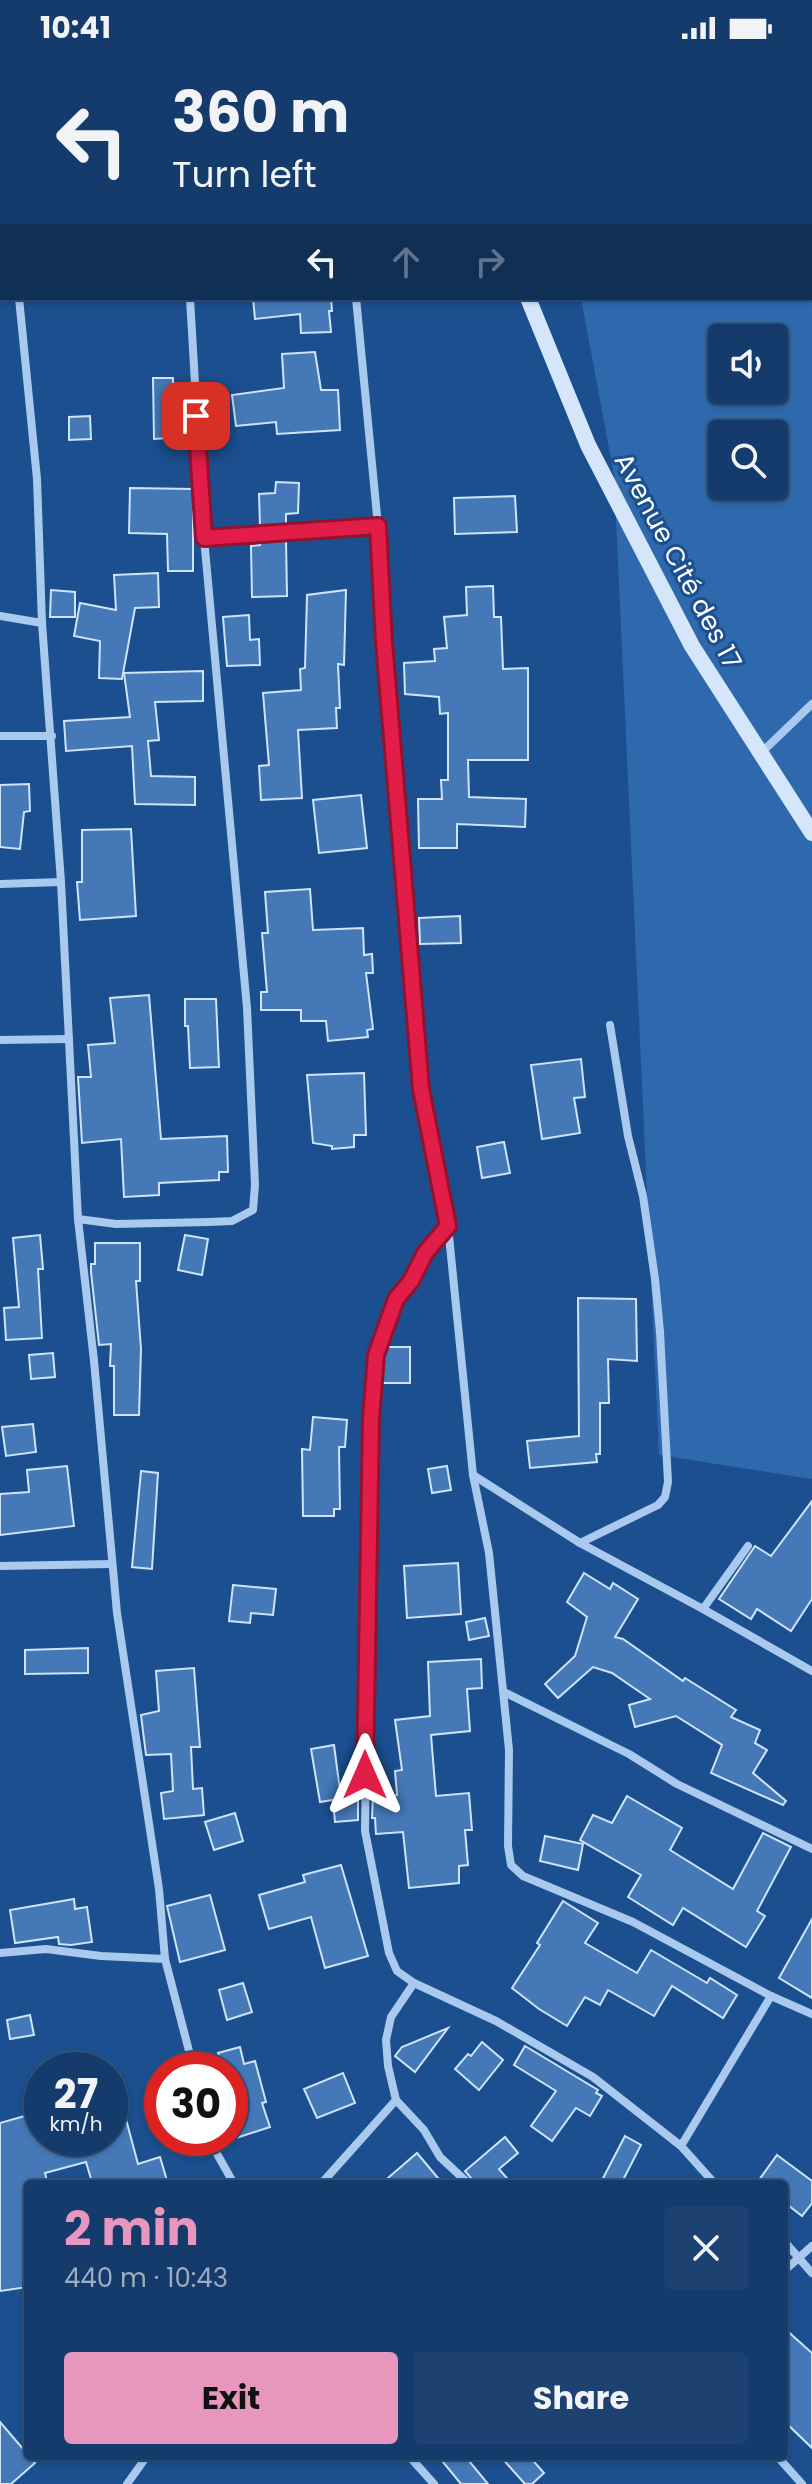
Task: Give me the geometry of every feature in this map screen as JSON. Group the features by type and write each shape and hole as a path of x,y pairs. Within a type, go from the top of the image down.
{"street":[{"path":"19,300 37,479 42,623 61,882 78,1219 125,1670 159,1889 165,1959 189,2052"},
{"path":"78,1219 116,1224 232,1221 253,1210 255,1185 247,1008 204,538 190,300"},
{"path":"356,300 378,526 384,642 421,1089 448,1226 473,1475 489,1553 509,1750 508,1846 511,1865 523,1876 633,1922 771,1996 812,2014"},
{"name":"Avenue Cité des 17","path":"529,300 588,445 692,646 812,833"},
{"path":"204,538 378,526"},
{"path":"0,616 42,623"},
{"path":"762,752 812,704"},
{"path":"0,736 52,736"},
{"path":"0,884 61,882"},
{"path":"580,1543 658,1505 665,1497 668,1482 655,1279 643,1196 628,1136 610,1025"},
{"path":"0,1040 69,1039"},
{"path":"448,1226 425,1253 411,1281 396,1299 376,1355 371,1419 365,1831 389,1953 397,1971 414,1983 496,2021 593,2077 681,2146 711,2180"},
{"path":"473,1475 580,1543 812,1671"},
{"path":"703,1609 748,1546"},
{"path":"0,1566 112,1564"},
{"path":"504,1692 629,1754 677,1784 812,1849"},
{"path":"0,1953 46,1949 165,1959"},
{"path":"414,1983 391,2017 386,2040 396,2100 424,2130 440,2157 465,2180"},
{"path":"681,2146 771,1996"},
{"path":"325,2180 396,2100"},
{"path":"218,2156 232,2180"},
{"path":"788,2245 812,2273"},
{"path":"788,2267 812,2246"},
{"path":"127,2484 144,2460"},
{"path":"413,2460 434,2484"},
{"path":"781,2460 802,2484"}],"shaded area":[{"path":"581,300 812,300 812,1479 659,1455 614,475"}],"building":[{"path":"253,300 331,300 331,332 301,333 300,314 255,319"},
{"path":"315,352 321,390 338,390 340,430 277,434 276,422 236,426 232,395 284,388 282,354"},
{"path":"153,378 173,378 173,397 182,396 183,437 154,439"},
{"path":"90,416 91,439 69,440 69,417"},
{"path":"276,482 299,483 298,513 286,514 286,525 260,527 259,494 275,493"},
{"path":"130,488 193,489 193,571 168,571 167,534 129,533"},
{"path":"515,496 517,532 455,534 454,498"},
{"path":"286,539 287,596 252,597 251,546 260,545 260,541"},
{"path":"158,573 159,607 135,608 122,679 99,678 100,641 74,636 80,603 116,610 114,575"},
{"path":"493,586 494,617 501,617 503,669 528,668 528,760 468,760 469,797 526,799 525,827 457,824 457,848 419,848 418,799 442,799 441,780 448,780 448,713 440,714 439,697 405,694 404,663 435,661 434,649 447,648 444,617 467,615 466,587"},
{"path":"51,590 75,592 75,617 50,617"},
{"path":"346,590 344,665 338,664 340,708 336,708 337,728 298,730 302,798 261,800 259,766 269,765 263,693 301,690 300,669 305,668 307,595"},
{"path":"249,615 250,640 259,639 260,665 227,666 223,617"},
{"path":"203,671 203,701 155,702 159,740 148,741 151,776 195,777 195,805 135,804 132,746 66,751 64,721 130,717 124,673"},
{"path":"29,784 30,811 24,812 20,849 0,847 0,785"},
{"path":"361,795 367,848 319,853 313,800"},
{"path":"131,829 136,916 80,920 77,882 82,882 82,830"},
{"path":"310,889 313,930 363,928 364,955 372,954 373,973 366,973 373,1029 367,1030 368,1037 328,1041 326,1021 301,1021 301,1010 261,1010 261,992 267,992 262,933 268,933 265,892"},
{"path":"460,916 461,943 420,944 419,918"},
{"path":"149,995 161,1139 227,1136 228,1172 219,1172 219,1180 159,1183 159,1195 124,1197 121,1139 82,1143 78,1077 91,1077 88,1045 115,1043 110,998"},
{"path":"185,999 216,999 219,1067 190,1068"},
{"path":"581,1059 585,1097 574,1098 580,1133 542,1139 531,1065"},
{"path":"364,1073 366,1135 354,1135 354,1147 332,1149 332,1146 313,1143 307,1075"},
{"path":"504,1142 510,1173 482,1178 477,1147"},
{"path":"40,1235 43,1269 38,1269 42,1338 6,1340 4,1308 19,1307 13,1238"},
{"path":"185,1235 208,1239 202,1275 178,1270"},
{"path":"95,1243 140,1243 140,1281 136,1281 141,1349 139,1415 114,1415 111,1344 99,1345 91,1272 91,1264 95,1264"},
{"path":"578,1298 636,1299 637,1361 608,1359 609,1403 600,1403 600,1454 596,1454 597,1462 530,1468 527,1441 579,1436"},
{"path":"386,1347 410,1347 410,1383 381,1383"},
{"path":"53,1353 55,1377 31,1379 29,1355"},
{"path":"313,1417 347,1420 345,1447 339,1447 340,1509 334,1509 334,1516 303,1516 302,1449 310,1450"},
{"path":"33,1424 36,1452 6,1456 2,1427"},
{"path":"67,1466 74,1526 0,1535 0,1494 29,1492 27,1470"},
{"path":"447,1466 451,1490 432,1493 428,1469"},
{"path":"141,1471 158,1473 152,1569 132,1567"},
{"path":"812,1501 812,1599 791,1631 757,1609 751,1619 719,1599 755,1546 771,1556"},
{"path":"458,1563 461,1614 407,1618 404,1566"},
{"path":"584,1573 610,1589 613,1583 638,1599 615,1637 623,1639 683,1681 685,1678 736,1710 731,1717 760,1730 755,1743 767,1750 753,1773 786,1801 783,1805 711,1773 722,1745 676,1716 635,1727 629,1705 650,1699 612,1673 593,1667 558,1698 545,1684 575,1656 587,1617 567,1602"},
{"path":"233,1585 276,1589 273,1615 251,1613 250,1623 229,1621"},
{"path":"485,1618 489,1636 469,1640 466,1622"},
{"path":"88,1648 88,1673 25,1674 25,1650"},
{"path":"481,1659 482,1688 467,1689 470,1731 431,1735 436,1796 469,1793 472,1830 465,1830 468,1865 459,1866 459,1883 409,1888 403,1832 376,1834 375,1818 372,1818 373,1796 397,1795 395,1771 402,1770 395,1720 430,1716 428,1662"},
{"path":"194,1668 200,1747 191,1747 193,1789 202,1788 204,1815 164,1819 161,1793 173,1791 171,1754 146,1755 141,1715 159,1711 156,1671"},
{"path":"334,1745 341,1798 358,1797 358,1820 335,1822 333,1800 320,1802 311,1749"},
{"path":"627,1796 682,1828 670,1850 733,1889 763,1833 791,1847 757,1911 765,1916 746,1947 683,1908 673,1925 628,1897 641,1875 580,1840 593,1815 612,1823"},
{"path":"235,1813 243,1841 214,1850 205,1822"},
{"path":"545,1836 583,1844 578,1870 540,1861"},
{"path":"341,1865 368,1956 325,1968 311,1917 269,1929 259,1895 305,1882 303,1875"},
{"path":"210,1895 225,1950 180,1962 167,1906"},
{"path":"74,1899 75,1909 87,1907 92,1942 59,1944 58,1937 15,1943 10,1910"},
{"path":"563,1901 598,1923 585,1943 637,1973 651,1950 707,1983 710,1978 737,1995 723,2018 672,1986 654,2016 608,1990 600,2005 585,1997 567,2026 539,2009 512,1988 540,1945 537,1943"},
{"path":"812,1919 812,1998 779,1978"},
{"path":"243,1983 252,2012 227,2020 219,1990"},
{"path":"30,2015 34,2035 10,2039 7,2020"},
{"path":"448,2028 415,2072 395,2056 402,2047"},
{"path":"482,2042 503,2060 479,2090 455,2069"},
{"path":"525,2046 598,2090 596,2093 602,2096 590,2116 576,2108 552,2141 531,2126 556,2091 514,2065"},
{"path":"240,2047 241,2052 222,2052"},
{"path":"255,2061 266,2102 262,2103 270,2127 248,2134 248,2063"},
{"path":"343,2073 355,2103 317,2118 304,2089"},
{"path":"24,2116 24,2156 128,2156 128,2127 138,2164 160,2157 167,2180 88,2180 91,2179 86,2162 45,2173 47,2180 24,2180 24,2288 0,2291 0,2123"},
{"path":"625,2136 641,2145 623,2180 602,2180"},
{"path":"505,2137 518,2153 499,2169 509,2180 473,2180 465,2171"},
{"path":"417,2153 440,2180 386,2180"},
{"path":"777,2155 812,2181 812,2203 802,2216 788,2205 788,2180 759,2180"},
{"path":"788,2332 812,2353 812,2448 788,2425"},
{"path":"0,2422 24,2450 24,2460 35,2463 11,2484 0,2484"},
{"path":"441,2460 468,2460 488,2484 461,2484"},
{"path":"504,2460 533,2460 544,2473 532,2484 525,2484"}],"route":[{"path":"196,416 204,538 378,526 384,642 421,1089 448,1226 425,1253 411,1281 396,1299 376,1355 371,1419 365,1775"}]}
